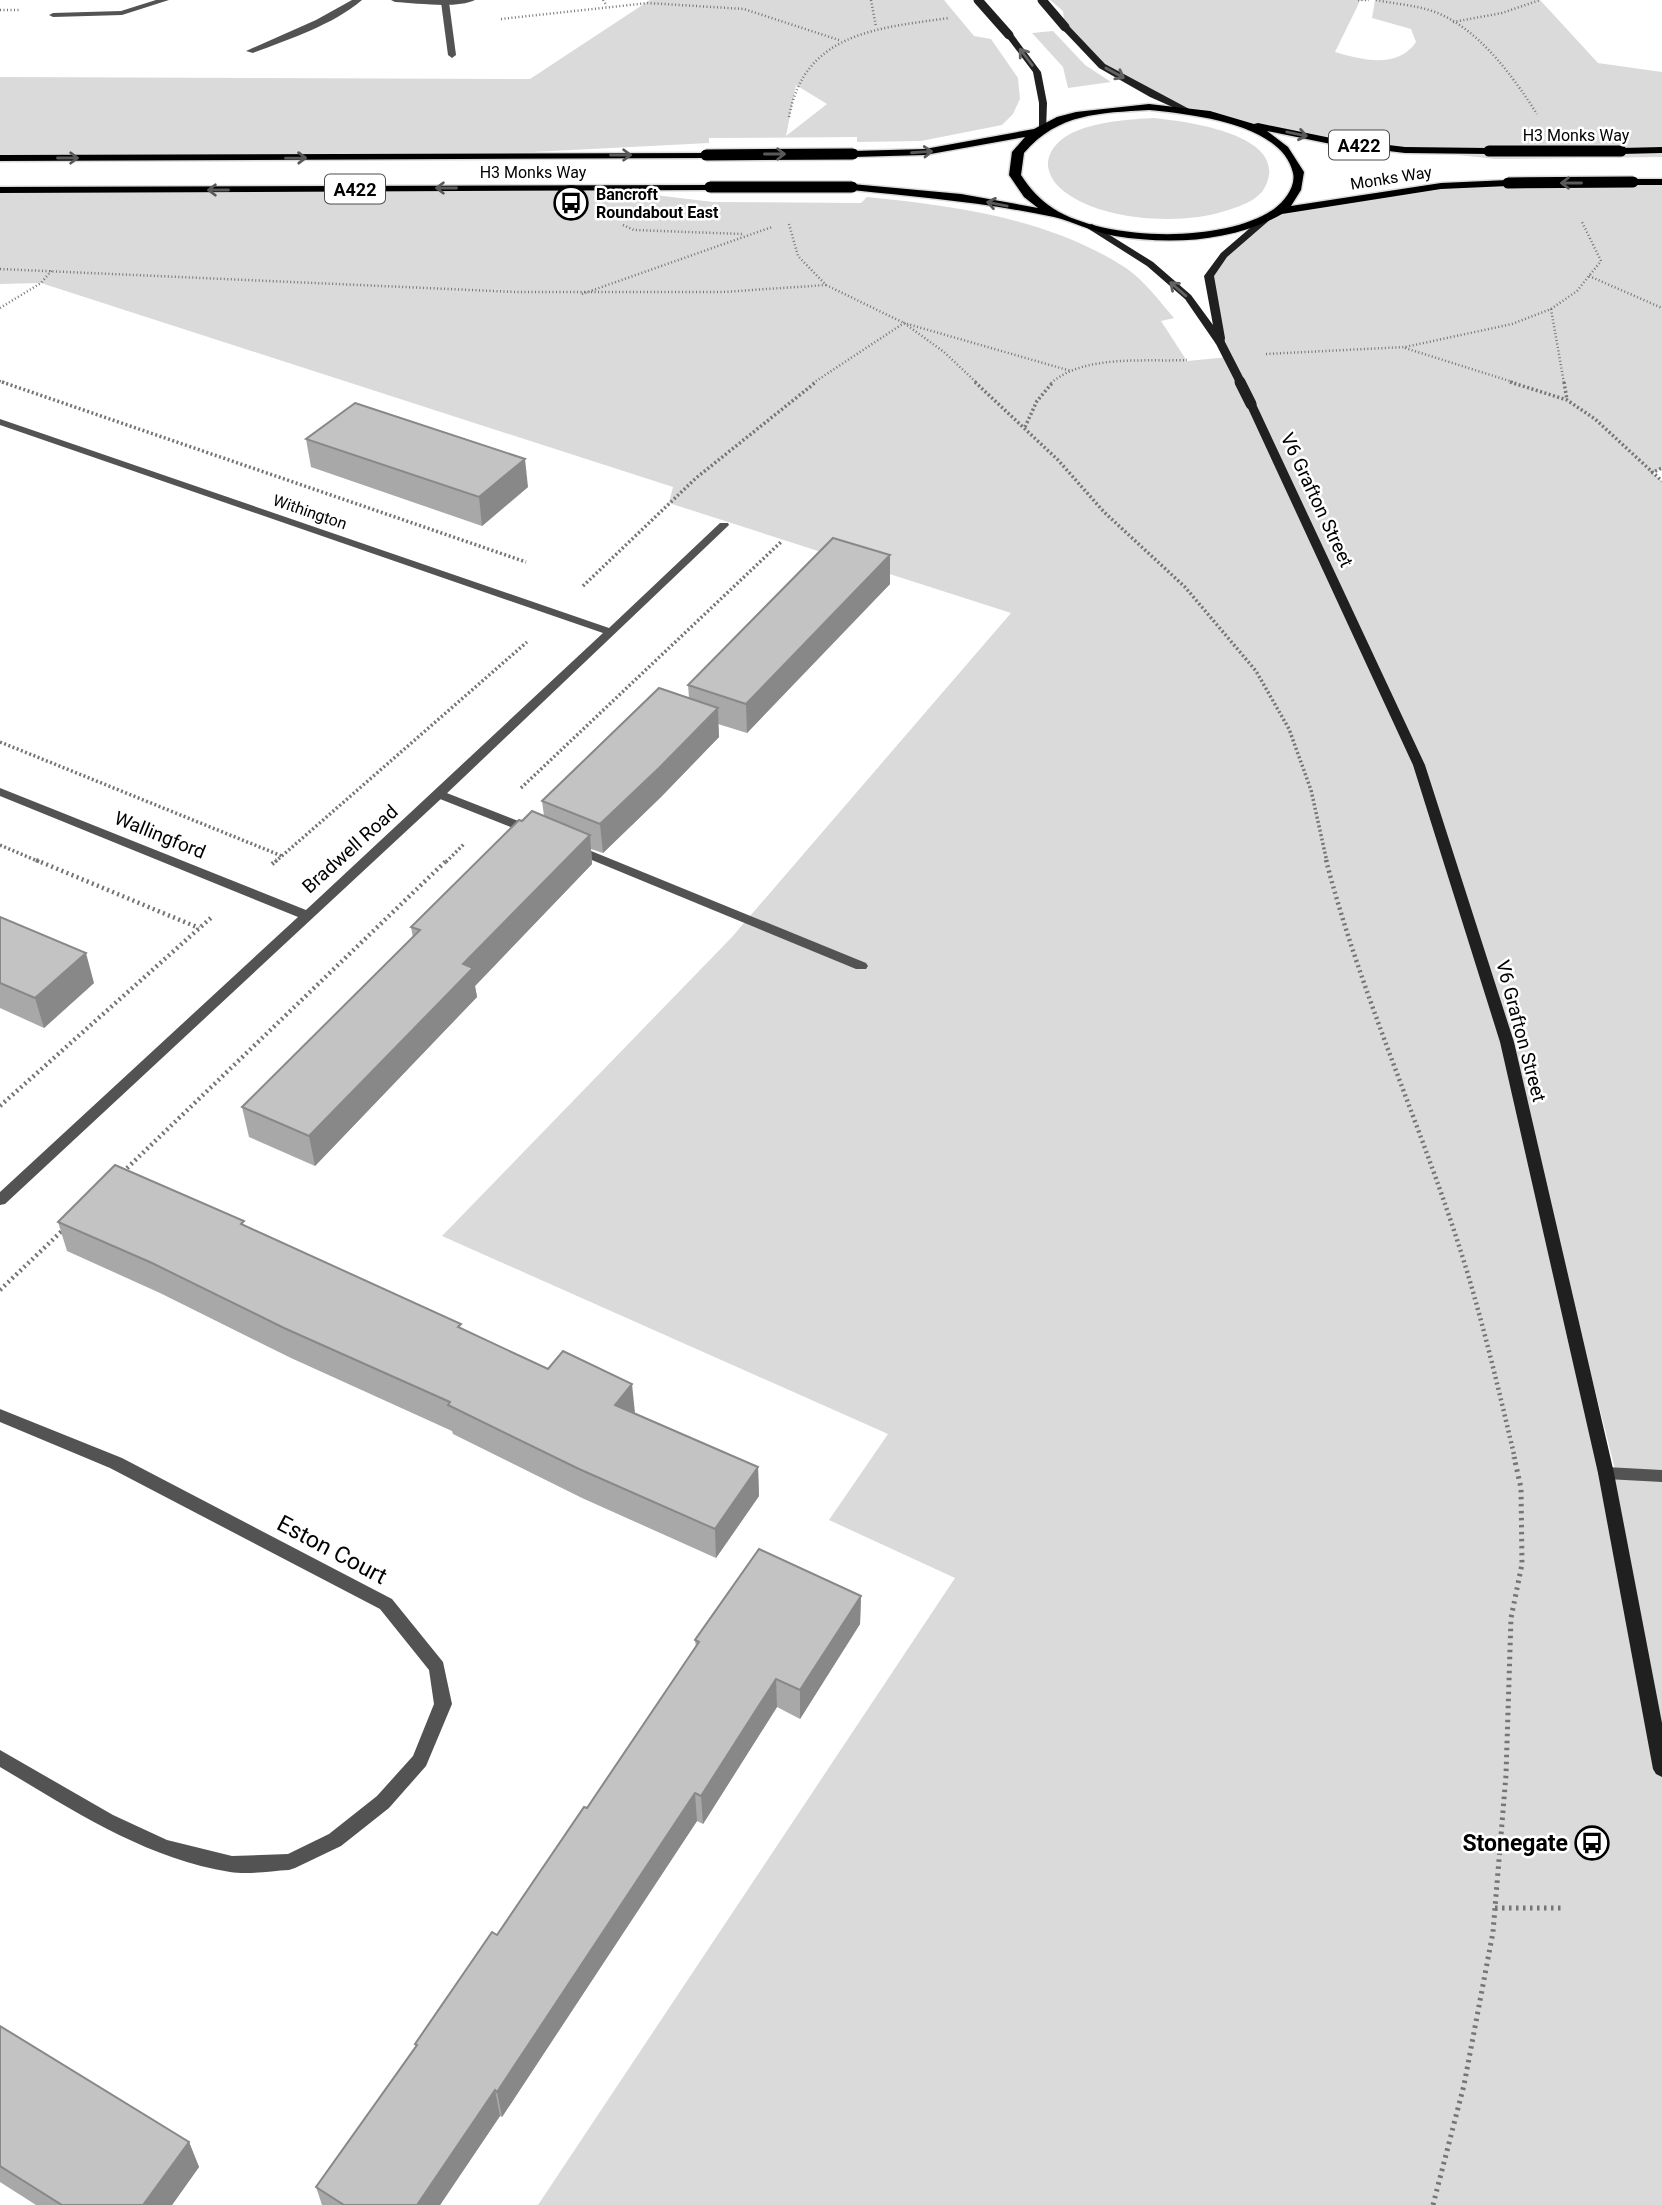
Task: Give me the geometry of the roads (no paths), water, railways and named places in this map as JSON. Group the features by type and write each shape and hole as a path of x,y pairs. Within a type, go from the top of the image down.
{"main road":[{"name":"A422","path":"1149,107 1189,111 1231,120 1265,134 1289,152 1300,172 1296,192 1279,211 1238,229 1190,236 1125,234 1064,217 1031,198 1015,175 1018,152 1040,130 1072,117 1108,109 1149,107"},
{"name":"Monks Way","path":"1231,120 1344,143 1405,150 1489,151"},
{"name":"H3 Monks Way","path":"0,158 853,154 925,152 1040,130"},
{"name":"H3 Monks Way","path":"1489,151 1662,150"},
{"name":"Monks Way","path":"1279,211 1441,186 1662,182"},
{"name":"H3 Monks Way","path":"0,190 852,187 961,197 1064,217"}],"street":[{"path":"53,15 122,13 165,0"},
{"path":"250,51 300,32 358,0"},
{"path":"396,0 471,0"},
{"path":"978,0 1037,72 1043,103 1040,130"},
{"path":"1042,0 1102,66 1153,95 1189,111"},
{"path":"445,2 452,55"},
{"name":"V6 Grafton Street","path":"1220,342 1209,276 1224,255 1267,218"},
{"name":"V6 Grafton Street","path":"1089,226 1150,264 1188,297 1220,342 1419,765 1507,1042 1606,1473 1662,1769"},
{"name":"Withington","path":"0,422 610,632"},
{"name":"Bradwell Road","path":"0,1200 439,794 724,524"},
{"name":"Wallingford","path":"0,792 306,915"},
{"path":"439,794 861,966"},
{"name":"Eston Court","path":"0,1415 116,1463 386,1604 437,1667 443,1704 420,1761 383,1802 335,1840 289,1862 232,1864 165,1848 107,1821 0,1758"},
{"path":"1606,1473 1662,1476"}],"place":[{"name":"Bancroft Roundabout East","path":"571,203"},
{"name":"Stonegate","path":"1592,1843"}]}
